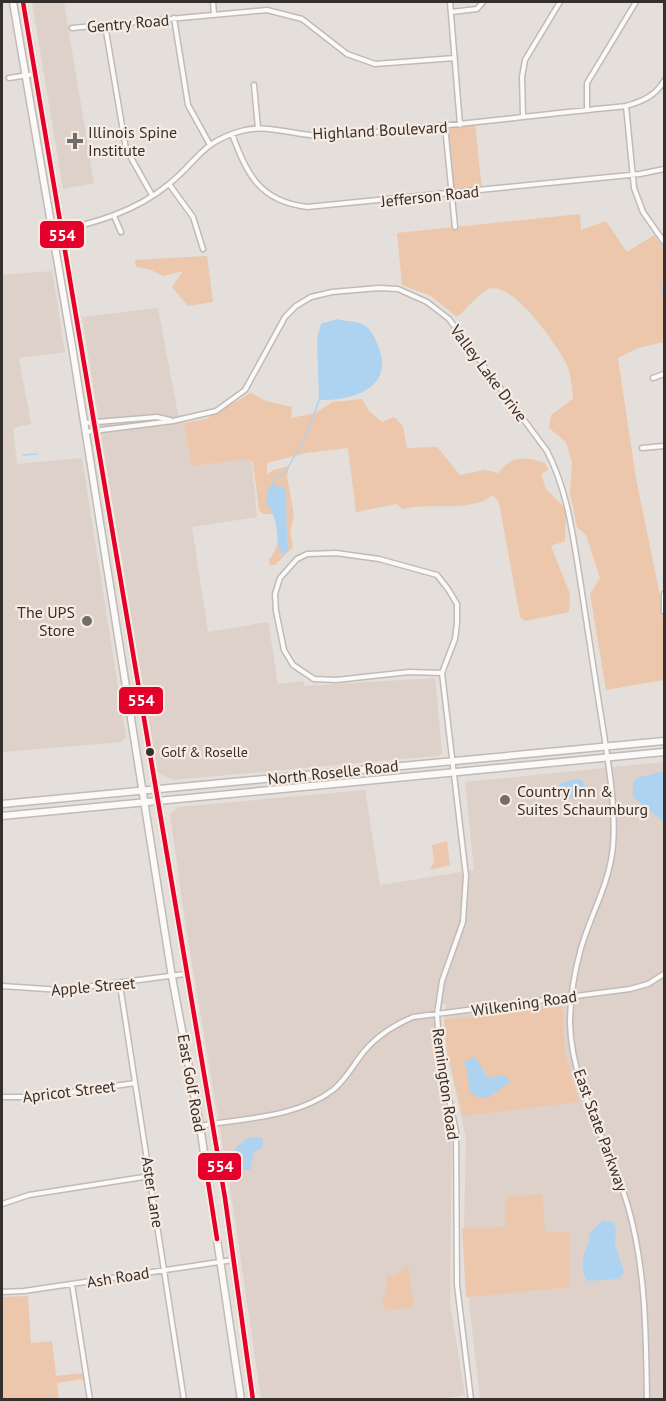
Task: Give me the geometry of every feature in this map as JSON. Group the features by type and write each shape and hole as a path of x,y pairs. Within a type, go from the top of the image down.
{"main road":[{"name":"East Golf Road","path":"13,2 86,432 172,977 200,1126 241,1400"},
{"name":"East Golf Road","path":"24,2 185,974 212,1124 253,1400"},
{"name":"North Roselle Road","path":"2,804 664,741"},
{"name":"North Roselle Road","path":"2,816 664,752"}],"street":[{"path":"213,2 214,14"},
{"path":"450,2 460,124"},
{"path":"451,12 477,9 483,2"},
{"path":"523,116 522,77 525,60 560,2"},
{"path":"587,110 587,83 636,2"},
{"name":"Gentry Road","path":"72,28 267,10 285,13 307,22 347,54 375,64 455,58"},
{"path":"174,18 188,105 209,143"},
{"path":"105,25 126,149 152,195"},
{"path":"9,78 36,74"},
{"name":"Highland Boulevard","path":"53,232 114,216 170,184 209,143 232,134 258,128 316,136 445,126 626,106 658,92 664,81"},
{"path":"254,85 258,128"},
{"path":"626,106 632,175 643,212 664,242"},
{"path":"445,126 455,227"},
{"name":"Jefferson Road","path":"232,134 245,170 267,193 295,205 315,207 632,175 664,169"},
{"path":"170,184 193,217 203,249"},
{"path":"114,216 121,232"},
{"name":"Valley Lake Drive","path":"86,432 205,416 236,399 251,380 285,317 311,297 332,292 379,288 398,290 438,309 473,348 547,451 561,480 569,508 607,758"},
{"path":"653,378 664,374"},
{"name":"Valley Lake Drive","path":"84,423 157,417 173,421"},
{"path":"642,448 664,446"},
{"path":"318,552 379,559 436,575 457,604 455,639 442,674 409,672 336,680 314,679 293,665 284,650 275,594 280,578 297,559 318,552"},
{"path":"664,594 664,612"},
{"name":"Remington Road","path":"442,674 466,876 466,900 461,932 442,981 437,1014 440,1056 456,1132 457,1285 471,1400"},
{"name":"East State Parkway","path":"607,758 614,830 613,852 603,892 580,952 572,996 573,1051 588,1102 624,1194 636,1244 645,1308 647,1400"},
{"name":"Apple Street","path":"2,986 62,990 120,985 185,974"},
{"name":"Wilkening Road","path":"200,1126 273,1114 318,1100 334,1088 360,1056 387,1029 414,1017 642,986 664,974"},
{"name":"Aster Lane","path":"120,985 184,1400"},
{"name":"Apricot Street","path":"2,1097 38,1097 135,1083"},
{"path":"2,1204 29,1196 150,1176"},
{"name":"Ash Road","path":"2,1292 234,1260"},
{"path":"72,1284 90,1400"}],"shaded area":[{"path":"32,2 64,2 94,183 63,189"},
{"path":"475,123 482,190 453,193 445,126"},
{"path":"580,214 581,230 606,221 627,252 654,235 664,249 664,342 638,348 618,358 636,479 660,595 664,631 664,680 606,690 590,594 600,578 586,535 577,527 570,493 572,463 566,442 549,428 551,415 573,399 566,363 532,315 520,303 498,289 488,289 457,317 431,296 402,285 397,233"},
{"path":"207,256 213,302 188,306 172,287 183,271 163,276 149,269 136,267 135,260"},
{"path":"52,271 65,352 19,358 31,424 13,428 17,464 82,458 126,738 121,742 2,752 2,275"},
{"path":"158,308 178,414 184,423 192,466 248,459 252,465 257,517 192,527 208,632 268,622 278,684 304,681 304,686 435,678 442,753 438,756 172,780 157,772 82,317"},
{"path":"251,393 266,401 292,407 291,418 315,413 333,402 362,399 369,411 382,422 394,417 403,426 407,448 437,447 460,475 484,470 499,473 509,463 519,459 531,459 545,463 548,470 541,474 546,489 566,509 565,541 551,546 570,594 569,612 525,621 520,617 499,503 493,495 474,504 402,509 397,504 356,512 348,448 306,453 267,463 267,475 273,470 289,466 287,476 294,515 290,532 293,547 275,565 270,565 269,560 278,538 277,527 274,514 263,514 259,510 253,463 248,459 192,466 184,423 206,419"},
{"path":"664,762 664,1399 480,1399 469,1302 464,1226 466,1138 447,1052 444,1024 446,1003 433,1008 438,1057 452,1121 450,1304 465,1395 435,1400 261,1399 234,1213 186,928 170,814 178,807 365,790 380,885 474,870 465,782"},
{"path":"447,841 450,865 430,870 434,862 432,845"},
{"path":"560,1007 563,1010 564,1048 579,1102 463,1116 447,1052 444,1020"},
{"path":"542,1194 545,1232 569,1232 570,1287 466,1297 462,1228 505,1227 506,1197"},
{"path":"408,1265 414,1307 386,1310 382,1300 386,1296 387,1275 396,1276"},
{"path":"28,1296 31,1343 52,1341 56,1376 83,1373 84,1379 57,1383 59,1399 2,1399 2,1297"}],"water":[{"path":"337,319 361,323 369,330 379,348 382,362 380,374 367,390 356,395 319,400 317,339 321,324"},
{"path":"280,485 286,490 289,547 286,553 280,553 275,521 266,502 269,486"},
{"path":"664,771 663,821 633,797 633,784 637,778"},
{"path":"577,779 582,781 589,793 571,799 560,793 558,788 561,783"},
{"path":"474,1057 485,1074 491,1077 506,1075 510,1082 488,1098 474,1096 469,1087 467,1070 463,1063"},
{"path":"249,1137 262,1138 263,1147 254,1152 250,1170 241,1170 237,1166 235,1148"},
{"path":"603,1220 613,1222 616,1228 615,1244 624,1272 619,1279 588,1281 583,1267 584,1255 590,1242 588,1235"}],"waterway":[{"path":"660,285 664,297"},
{"path":"272,486 275,478 285,473 307,434 319,400"},
{"path":"23,455 37,454"}],"transit line":[{"name":"554","path":"23,2 225,1198 253,1400"},
{"name":"554","path":"205,1162 217,1239"}],"place":[{"name":"Illinois Spine Institute","path":"75,141"},
{"name":"The UPS Store","path":"87,621"},
{"name":"Golf & Roselle","path":"150,752"},
{"name":"Country Inn & Suites Schaumburg","path":"505,800"}]}
